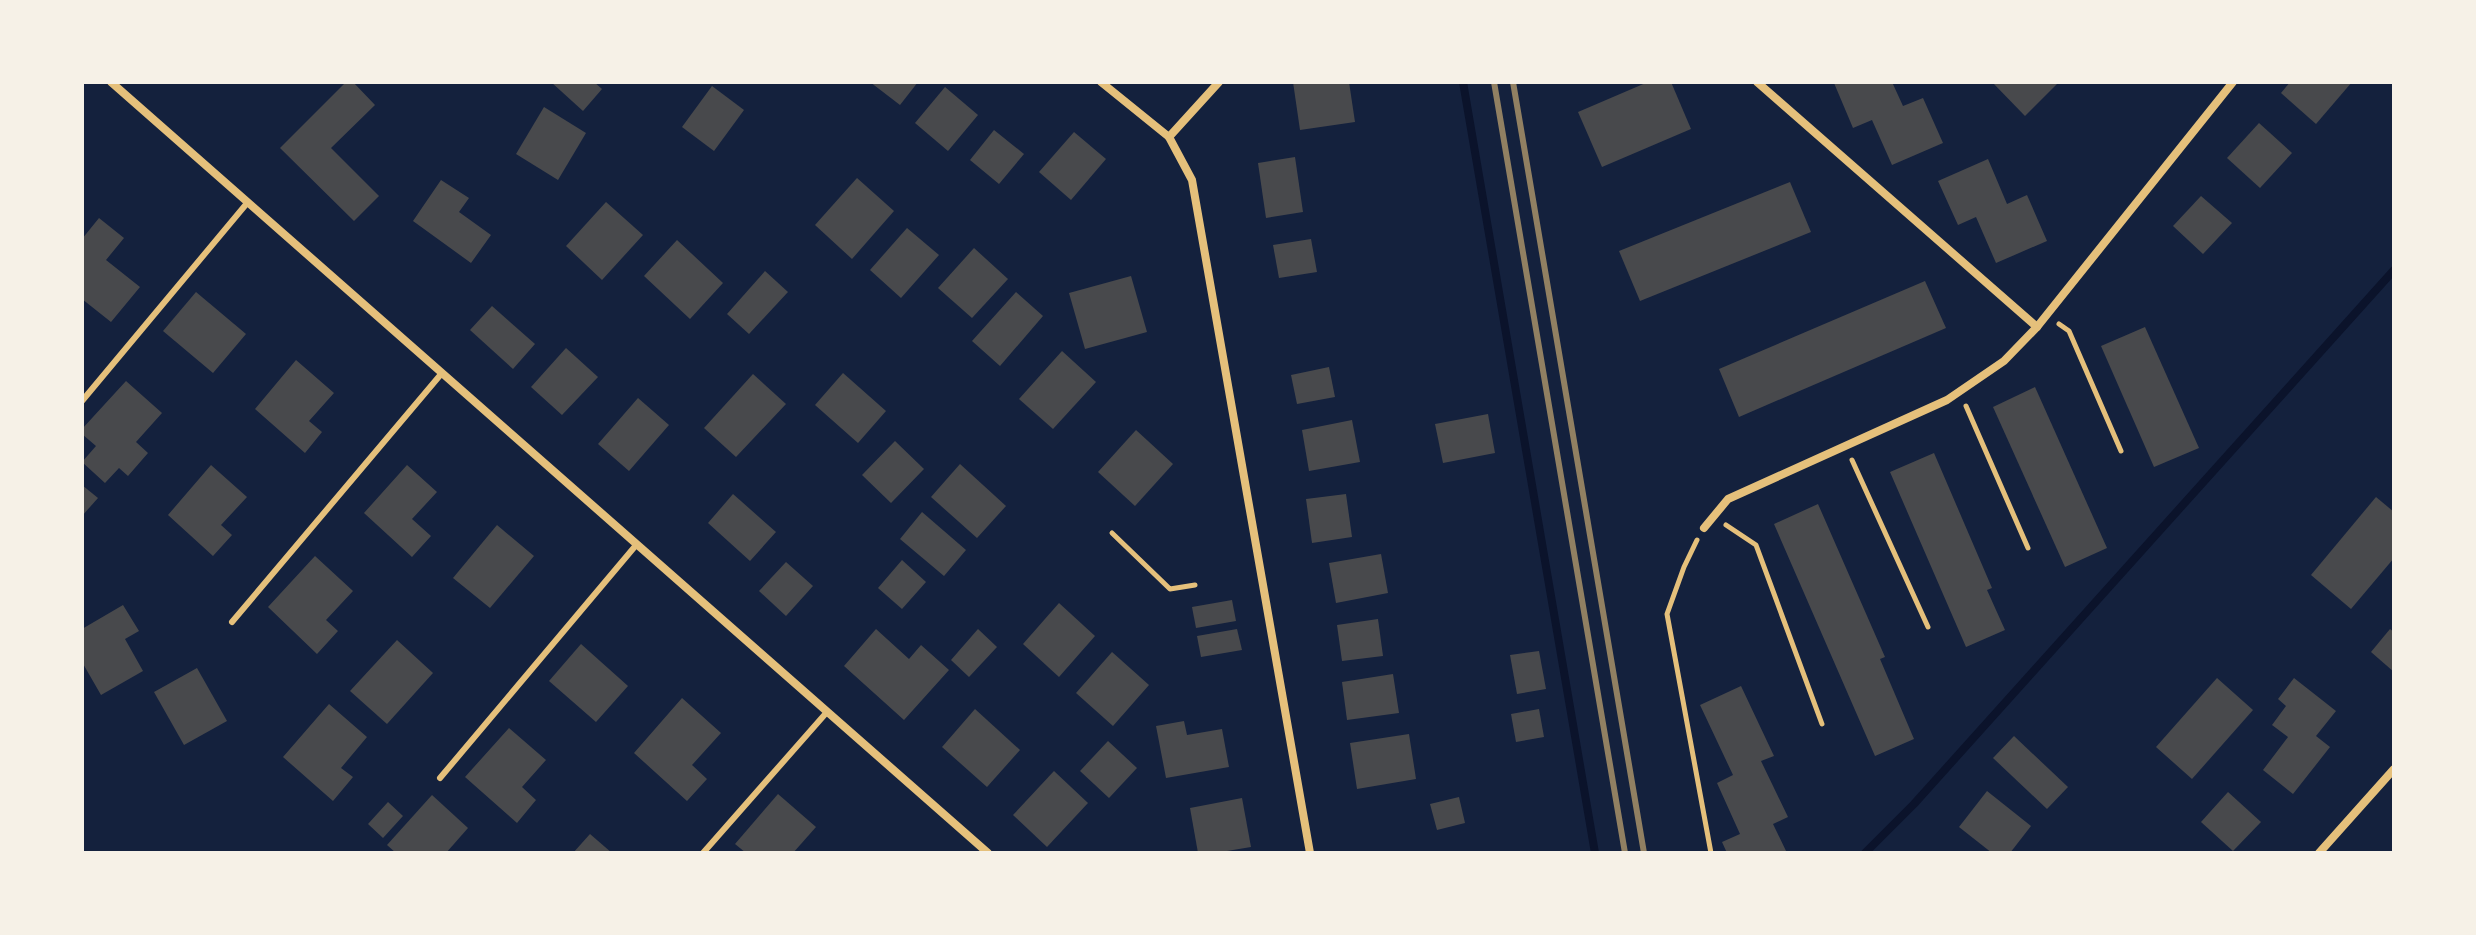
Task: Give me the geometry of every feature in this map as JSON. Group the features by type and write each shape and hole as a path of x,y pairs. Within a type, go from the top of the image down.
{"street":[{"path":"111,82 988,853"},
{"path":"1101,82 1169,137 1192,180 1310,853"},
{"path":"1169,137 1219,82"},
{"path":"1757,82 2037,327"},
{"path":"1704,528 1728,499 1947,400 2004,361 2048,314 2233,82"},
{"path":"2319,853 2394,769"}],"lane":[{"path":"82,401 248,202"},
{"path":"232,622 442,373"},
{"path":"440,778 637,544"},
{"path":"703,853 827,712"}],"path":[{"path":"2048,314 2069,331 2121,451"},
{"path":"1959,392 2028,548"},
{"path":"1845,446 1928,627"},
{"path":"1713,516 1756,545 1822,724"},
{"path":"1704,528 1684,567 1667,614 1711,853"},
{"path":"1112,533 1170,589 1195,585"}],"building":[{"path":"346,82 353,82 375,105 331,148 379,196 354,221 280,148"},
{"path":"551,82 594,82 602,89 583,111"},
{"path":"870,82 918,82 900,105"},
{"path":"1293,82 1349,82 1355,122 1300,130"},
{"path":"1648,82 1671,82 1691,129 1602,167 1578,112"},
{"path":"1892,82 1903,106 1923,98 1943,143 1892,165 1872,120 1853,128 1834,83"},
{"path":"1992,82 2059,82 2025,116"},
{"path":"2290,82 2352,82 2316,124 2281,93"},
{"path":"712,86 744,110 714,151 682,127"},
{"path":"945,87 978,115 948,151 915,123"},
{"path":"544,107 586,133 558,180 516,154"},
{"path":"2259,123 2292,153 2260,188 2227,158"},
{"path":"994,130 1024,154 999,184 970,160"},
{"path":"1074,132 1106,159 1071,200 1039,172"},
{"path":"1295,157 1303,212 1266,218 1258,163"},
{"path":"1988,159 2007,204 2027,195 2047,241 1996,263 1976,217 1958,225 1938,181"},
{"path":"857,178 894,211 852,259 815,225"},
{"path":"441,180 469,198 459,212 491,235 471,263 413,221"},
{"path":"1790,182 1811,232 1640,301 1619,251"},
{"path":"2201,196 2232,223 2203,254 2173,226"},
{"path":"606,202 643,235 602,280 566,246"},
{"path":"99,218 124,238 106,260 140,287 111,322 82,299 82,239"},
{"path":"907,228 939,255 901,298 870,270"},
{"path":"1311,239 1317,272 1279,278 1273,245"},
{"path":"677,240 723,283 690,319 644,276"},
{"path":"974,248 1008,279 972,318 938,288"},
{"path":"765,271 788,292 749,334 727,314"},
{"path":"1131,276 1147,332 1085,349 1069,293"},
{"path":"1925,281 1946,328 1739,417 1719,369"},
{"path":"196,292 246,334 213,373 163,331"},
{"path":"1016,292 1043,316 1000,366 972,341"},
{"path":"492,306 535,344 513,369 470,330"},
{"path":"2145,327 2199,448 2154,467 2101,346"},
{"path":"566,348 598,377 562,415 531,387"},
{"path":"1062,351 1096,382 1053,429 1019,399"},
{"path":"296,360 334,393 309,421 322,432 305,453 255,409"},
{"path":"1329,367 1335,397 1297,404 1291,375"},
{"path":"843,373 886,411 858,443 815,405"},
{"path":"753,374 786,404 736,457 704,428"},
{"path":"126,381 162,413 136,442 148,453 128,476 119,468 105,483 82,462 96,446 82,434 82,429"},
{"path":"2035,387 2107,548 2065,567 1993,407"},
{"path":"638,398 669,425 629,471 598,444"},
{"path":"1488,414 1495,453 1443,463 1435,424"},
{"path":"1352,420 1360,462 1309,471 1302,430"},
{"path":"1136,430 1173,464 1135,506 1098,472"},
{"path":"895,441 924,469 891,503 862,475"},
{"path":"1934,453 1992,588 1987,590 2005,630 1966,647 1890,472"},
{"path":"960,464 1006,506 977,538 931,497"},
{"path":"211,465 247,497 221,525 232,535 213,556 168,515"},
{"path":"407,465 437,492 412,519 431,536 412,557 364,513"},
{"path":"82,485 98,498 82,516"},
{"path":"733,494 776,532 750,561 708,523"},
{"path":"1346,494 1352,537 1312,543 1306,499"},
{"path":"2376,497 2394,512 2394,558 2351,609 2311,575"},
{"path":"1818,504 1885,657 1880,659 1914,739 1875,756 1774,524"},
{"path":"922,512 966,550 944,576 900,539"},
{"path":"497,525 534,556 490,608 453,578"},
{"path":"1381,554 1388,593 1336,603 1329,563"},
{"path":"315,556 353,591 326,620 338,631 317,654 268,607"},
{"path":"902,560 926,582 902,609 878,588"},
{"path":"786,562 813,586 786,616 759,591"},
{"path":"1232,600 1236,621 1196,628 1192,607"},
{"path":"1059,603 1095,636 1059,677 1023,644"},
{"path":"123,605 139,631 125,639 143,671 101,695 82,662 82,629"},
{"path":"1378,619 1383,656 1342,661 1337,625"},
{"path":"876,629 909,659 921,645 949,670 904,720 844,666"},
{"path":"978,629 997,647 969,677 951,660"},
{"path":"1237,629 1242,650 1201,657 1197,636"},
{"path":"2390,629 2394,632 2394,672 2371,652"},
{"path":"397,640 433,673 387,724 350,691"},
{"path":"581,644 628,686 596,722 549,681"},
{"path":"1539,651 1546,689 1517,694 1510,655"},
{"path":"1112,652 1149,685 1113,726 1076,693"},
{"path":"197,668 227,721 184,745 154,692"},
{"path":"1393,674 1399,713 1347,720 1342,682"},
{"path":"2217,678 2253,710 2192,779 2156,747"},
{"path":"2294,678 2336,711 2316,736 2330,747 2293,794 2263,770 2288,737 2272,725 2286,706 2278,699"},
{"path":"1741,686 1774,756 1761,761 1788,817 1773,824 1787,853 1727,853 1722,842 1740,834 1717,783 1733,775 1700,705"},
{"path":"682,698 721,733 692,765 707,779 687,801 634,753"},
{"path":"329,704 367,737 341,768 353,777 333,801 283,757"},
{"path":"975,709 1020,750 987,787 942,747"},
{"path":"1539,709 1544,737 1516,742 1511,714"},
{"path":"1184,721 1187,735 1222,729 1229,767 1166,778 1156,726"},
{"path":"509,728 546,760 522,787 536,800 517,823 465,777"},
{"path":"1409,734 1416,779 1357,789 1350,743"},
{"path":"2014,736 2068,787 2047,809 1993,758"},
{"path":"1108,741 1137,768 1109,798 1080,771"},
{"path":"1054,771 1088,803 1047,847 1013,815"},
{"path":"1987,791 2031,826 2010,853 1992,853 1959,827"},
{"path":"2228,792 2261,822 2233,851 2201,822"},
{"path":"778,794 816,827 793,853 746,853 735,844"},
{"path":"432,795 468,828 446,853 396,853 387,845"},
{"path":"1459,797 1465,823 1437,830 1430,804"},
{"path":"1242,798 1251,847 1198,853 1190,808"},
{"path":"388,802 403,816 383,838 368,824"},
{"path":"590,834 612,853 573,853"}],"waterway":[{"path":"1463,82 1595,853"},
{"path":"1865,853 1914,804 2394,270"}],"railway":[{"path":"1494,82 1625,853"},
{"path":"1513,82 1644,853"}]}
